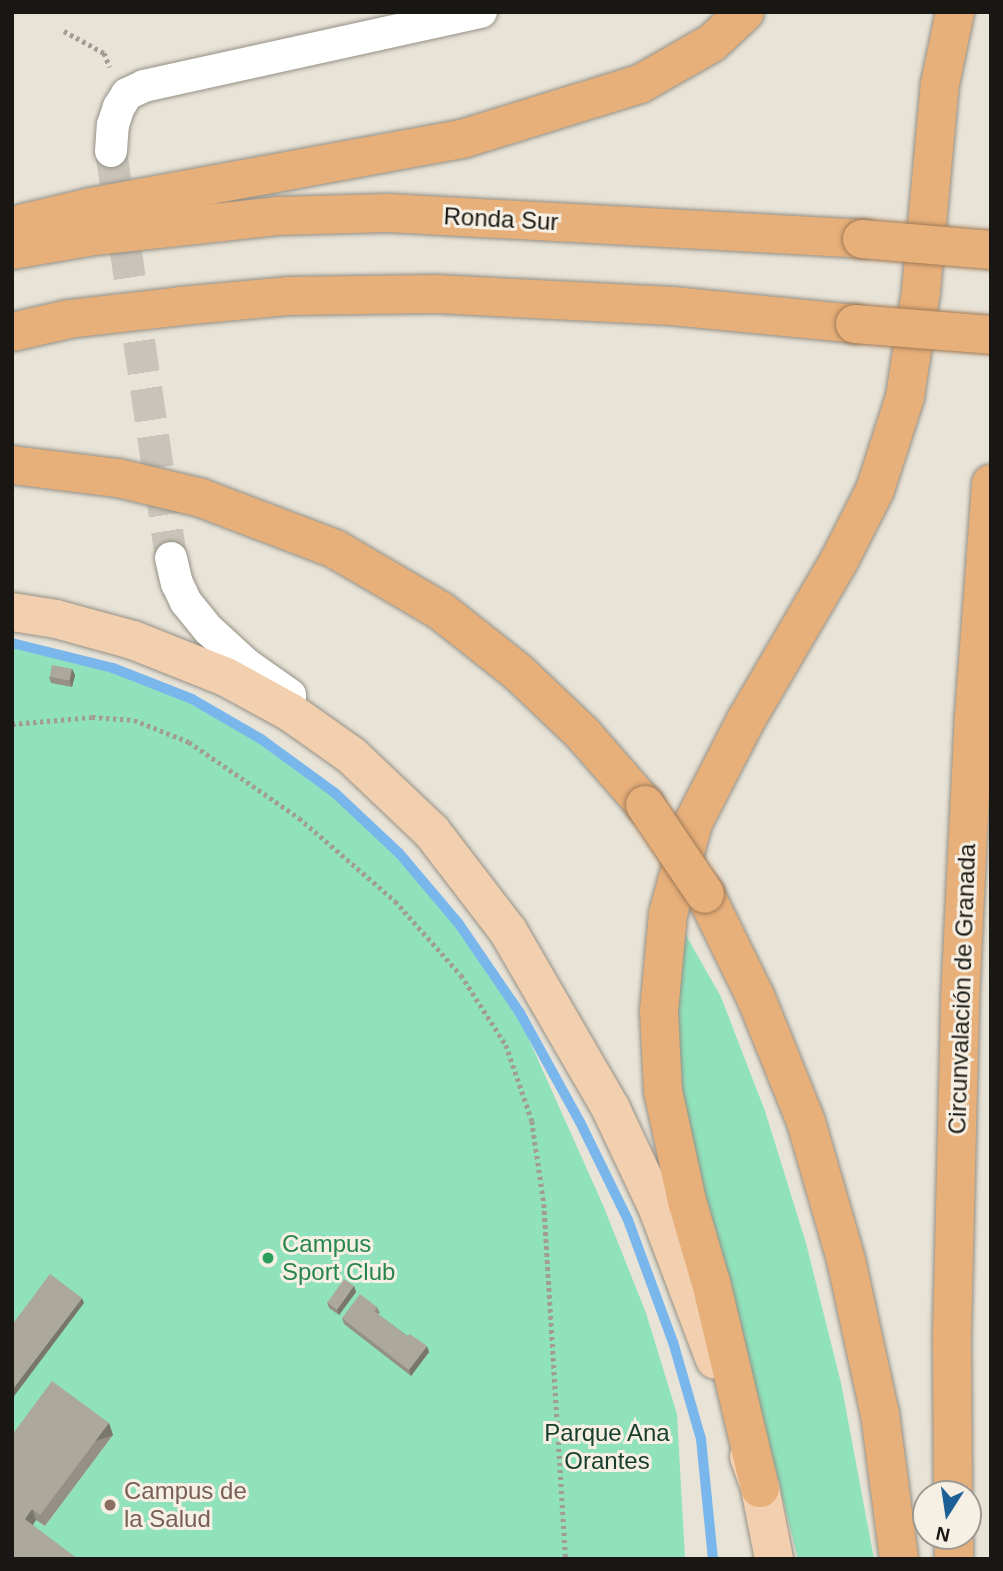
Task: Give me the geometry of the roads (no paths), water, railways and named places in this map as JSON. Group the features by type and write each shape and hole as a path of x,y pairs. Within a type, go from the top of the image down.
{"highway":[{"path":"12,230 24,223 91,207 462,139 640,84 712,43 745,12"},
{"path":"760,1488 711,1283 687,1201 663,1091 659,1011 668,914 693,823 746,720 832,573 875,490 905,397 921,291 940,84 955,12"},
{"name":"Ronda Sur","path":"12,250 94,236 264,218 388,213 862,239 991,250"},
{"path":"12,332 69,319 208,303 288,296 436,294 672,306 991,335"},
{"path":"12,465 118,478 201,498 335,549 442,611 518,672 583,734 645,805 705,894 756,998 806,1122 846,1260 880,1414 899,1559"},
{"name":"Circunvalación de Granada","path":"953,1480 951,1334 960,999 974,716 991,484"}],"main road":[{"path":"12,612 94,630 183,659 290,712 351,755 397,795 465,871 508,930 570,1035 611,1109 658,1209 691,1290 760,1488 774,1559"}],"street":[{"path":"111,151 113,125 127,94 144,86 481,12"},
{"path":"171,558 177,583 186,602 209,630 246,664 327,724 351,755"}],"waterway":[{"path":"12,643 113,668 192,699 261,739 335,793 399,853 459,924 520,1013 580,1122 628,1220 673,1342 701,1439 713,1559"}],"tunnel":[{"path":"111,151 171,558"}],"place":[{"name":"Campus Sport Club","path":"268,1258"},
{"name":"Campus de la Salud","path":"110,1505"}],"park label":[{"name":"Parque Ana Orantes","path":"607,1447"}]}
